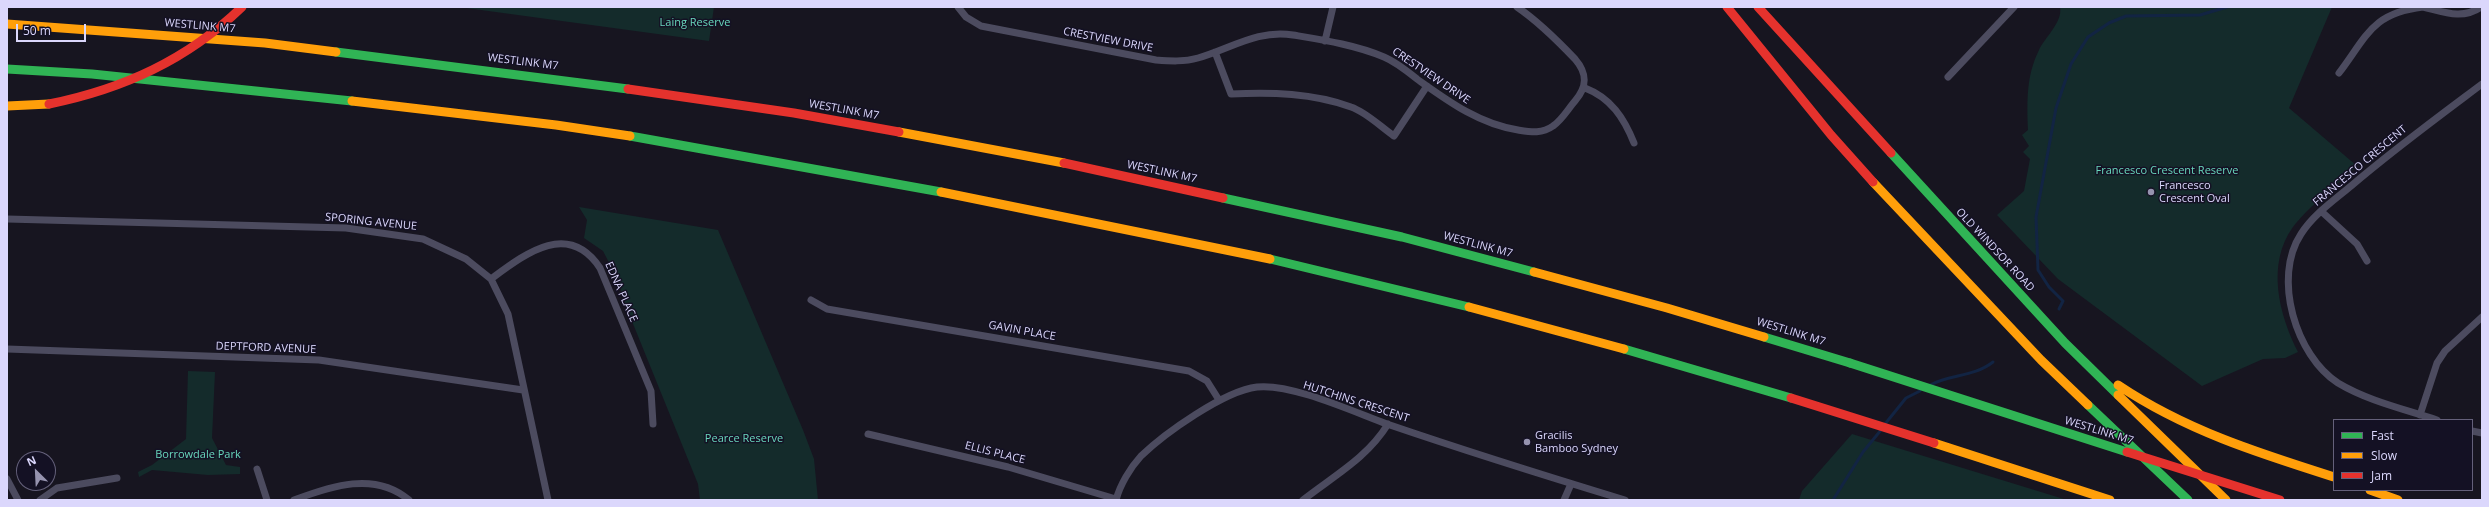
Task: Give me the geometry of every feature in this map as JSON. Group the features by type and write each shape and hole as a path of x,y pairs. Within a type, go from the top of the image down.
{"highway":[{"path":"7,106 49,104 85,97 113,88 165,65 201,42 242,7"},
{"path":"1727,7 1831,135 1877,186 2041,360 2188,500"},
{"name":"OLD WINDSOR ROAD","path":"1758,7 2065,343 2226,500"},
{"name":"WESTLINK M7","path":"7,24 265,43 562,79 794,113 1045,159 1402,237 1667,308 1850,363 2033,423 2280,500"},
{"path":"7,69 92,74 291,94 556,125 649,139 999,202 1315,268 1541,326 1825,408 2110,500"},
{"path":"2065,343 2115,383 2163,416 2230,444 2333,478"},
{"path":"2373,491 2398,500"}],"street":[{"name":"CRESTVIEW DRIVE","path":"958,7 966,17 980,26 1156,60 1178,62 1215,52 1254,36 1291,35 1325,41 1365,50 1386,58 1470,115 1490,124 1533,133 1554,126 1585,88"},
{"path":"1325,41 1333,7"},
{"path":"1517,7 1539,22 1578,62 1586,79 1585,88 1602,94 1625,122 1634,143"},
{"path":"1948,77 2014,7"},
{"path":"2339,73 2377,22 2391,13 2423,7 2435,8 2458,16 2472,14 2481,7"},
{"path":"1215,52 1231,94 1273,92 1352,107 1394,136 1426,86"},
{"name":"FRANCESCO CRESCENT","path":"2434,419 2360,395 2337,382 2318,363 2303,341 2289,300 2288,276 2291,256 2301,234 2321,211 2385,158 2482,84"},
{"path":"2321,211 2357,244 2367,261"},
{"name":"SPORING AVENUE","path":"7,219 346,228 423,239 466,259 491,279 508,314 523,390 548,500"},
{"name":"EDNA PLACE","path":"491,279 525,254 551,244 575,244 588,253 600,268 651,391 653,424"},
{"name":"GAVIN PLACE","path":"811,300 827,309 1189,371 1207,380 1219,400"},
{"path":"2420,414 2441,357 2482,317"},
{"name":"DEPTFORD AVENUE","path":"7,349 319,360 523,390"},
{"name":"HUTCHINS CRESCENT","path":"1116,500 1122,483 1141,457 1219,400 1258,387 1283,390 1312,397 1388,424 1571,484 1626,500"},
{"path":"1303,500 1363,456 1376,443 1388,424"},
{"name":"ELLIS PLACE","path":"868,434 1008,467 1116,500"},
{"path":"257,469 267,500"},
{"path":"40,500 57,488 117,478"},
{"path":"7,479 18,500"},
{"path":"294,500 322,489 346,484 377,483 409,500"},
{"path":"1564,500 1571,484"}],"green space":[{"name":"Laing Reserve","path":"459,7 714,7 709,41"},
{"name":"Francesco Crescent Reserve","path":"2060,7 2332,7 2289,108 2357,166 2299,219 2285,241 2280,257 2278,290 2285,322 2298,352 2285,358 2263,359 2202,386 2058,279 1997,215 2024,191 2030,159 2023,152 2029,146 2022,135 2028,130 2028,89 2035,60 2039,50 2059,18"},
{"name":"Pearce Reserve","path":"579,207 718,230 814,459 818,500 700,500 698,484 625,304 618,280 603,251 584,238 587,220"},
{"name":"Borrowdale Park","path":"188,371 215,372 212,438 226,465 240,467 240,474 208,475 152,470 139,477 138,472 152,465 186,439"},
{"path":"1852,434 2067,500 1799,500 1802,491"}],"waterway":[{"path":"2059,309 2063,301 2049,287 2038,270 2036,217 2056,108 2071,64 2088,37 2109,23 2126,16 2200,15 2227,7"},
{"path":"1930,385 1938,381 1970,373 1986,367 1993,362"},
{"path":"1885,424 1906,398 1920,391"},
{"path":"1833,500 1863,452 1881,430"}],"traffic: fast":[{"path":"336,52 628,89"},
{"path":"7,69 92,74 352,101"},
{"path":"630,136 941,192"},
{"path":"1891,153 2065,343 2118,395"},
{"path":"1223,198 1402,237 1534,272"},
{"path":"1270,259 1469,307"},
{"path":"1764,337 1850,363"},
{"path":"1624,349 1791,398"},
{"path":"1850,363 2127,452"},
{"path":"2088,405 2188,500"}],"traffic: slow":[{"path":"7,24 265,43 336,52"},
{"path":"352,101 556,125 630,136"},
{"path":"7,106 49,104"},
{"path":"899,132 1064,163"},
{"path":"1873,182 2041,360 2088,405"},
{"path":"941,192 1270,259"},
{"path":"1534,272 1667,308 1764,337"},
{"path":"1469,307 1624,349"},
{"path":"2118,385 2143,401 2196,428 2278,459 2333,477"},
{"path":"2118,395 2226,500"},
{"path":"1934,443 2110,500"},
{"path":"2373,491 2398,500"}],"traffic: jam":[{"path":"49,104 103,90 153,70 199,42 221,26 242,7"},
{"path":"1727,7 1831,135 1873,182"},
{"path":"1758,7 1891,153"},
{"path":"628,89 794,113 899,132"},
{"path":"1064,163 1223,198"},
{"path":"1791,398 1934,443"},
{"path":"2127,452 2280,500"}],"place":[{"name":"Francesco Crescent Oval","path":"2151,192"},
{"name":"Gracilis Bamboo Sydney","path":"1527,442"}]}
